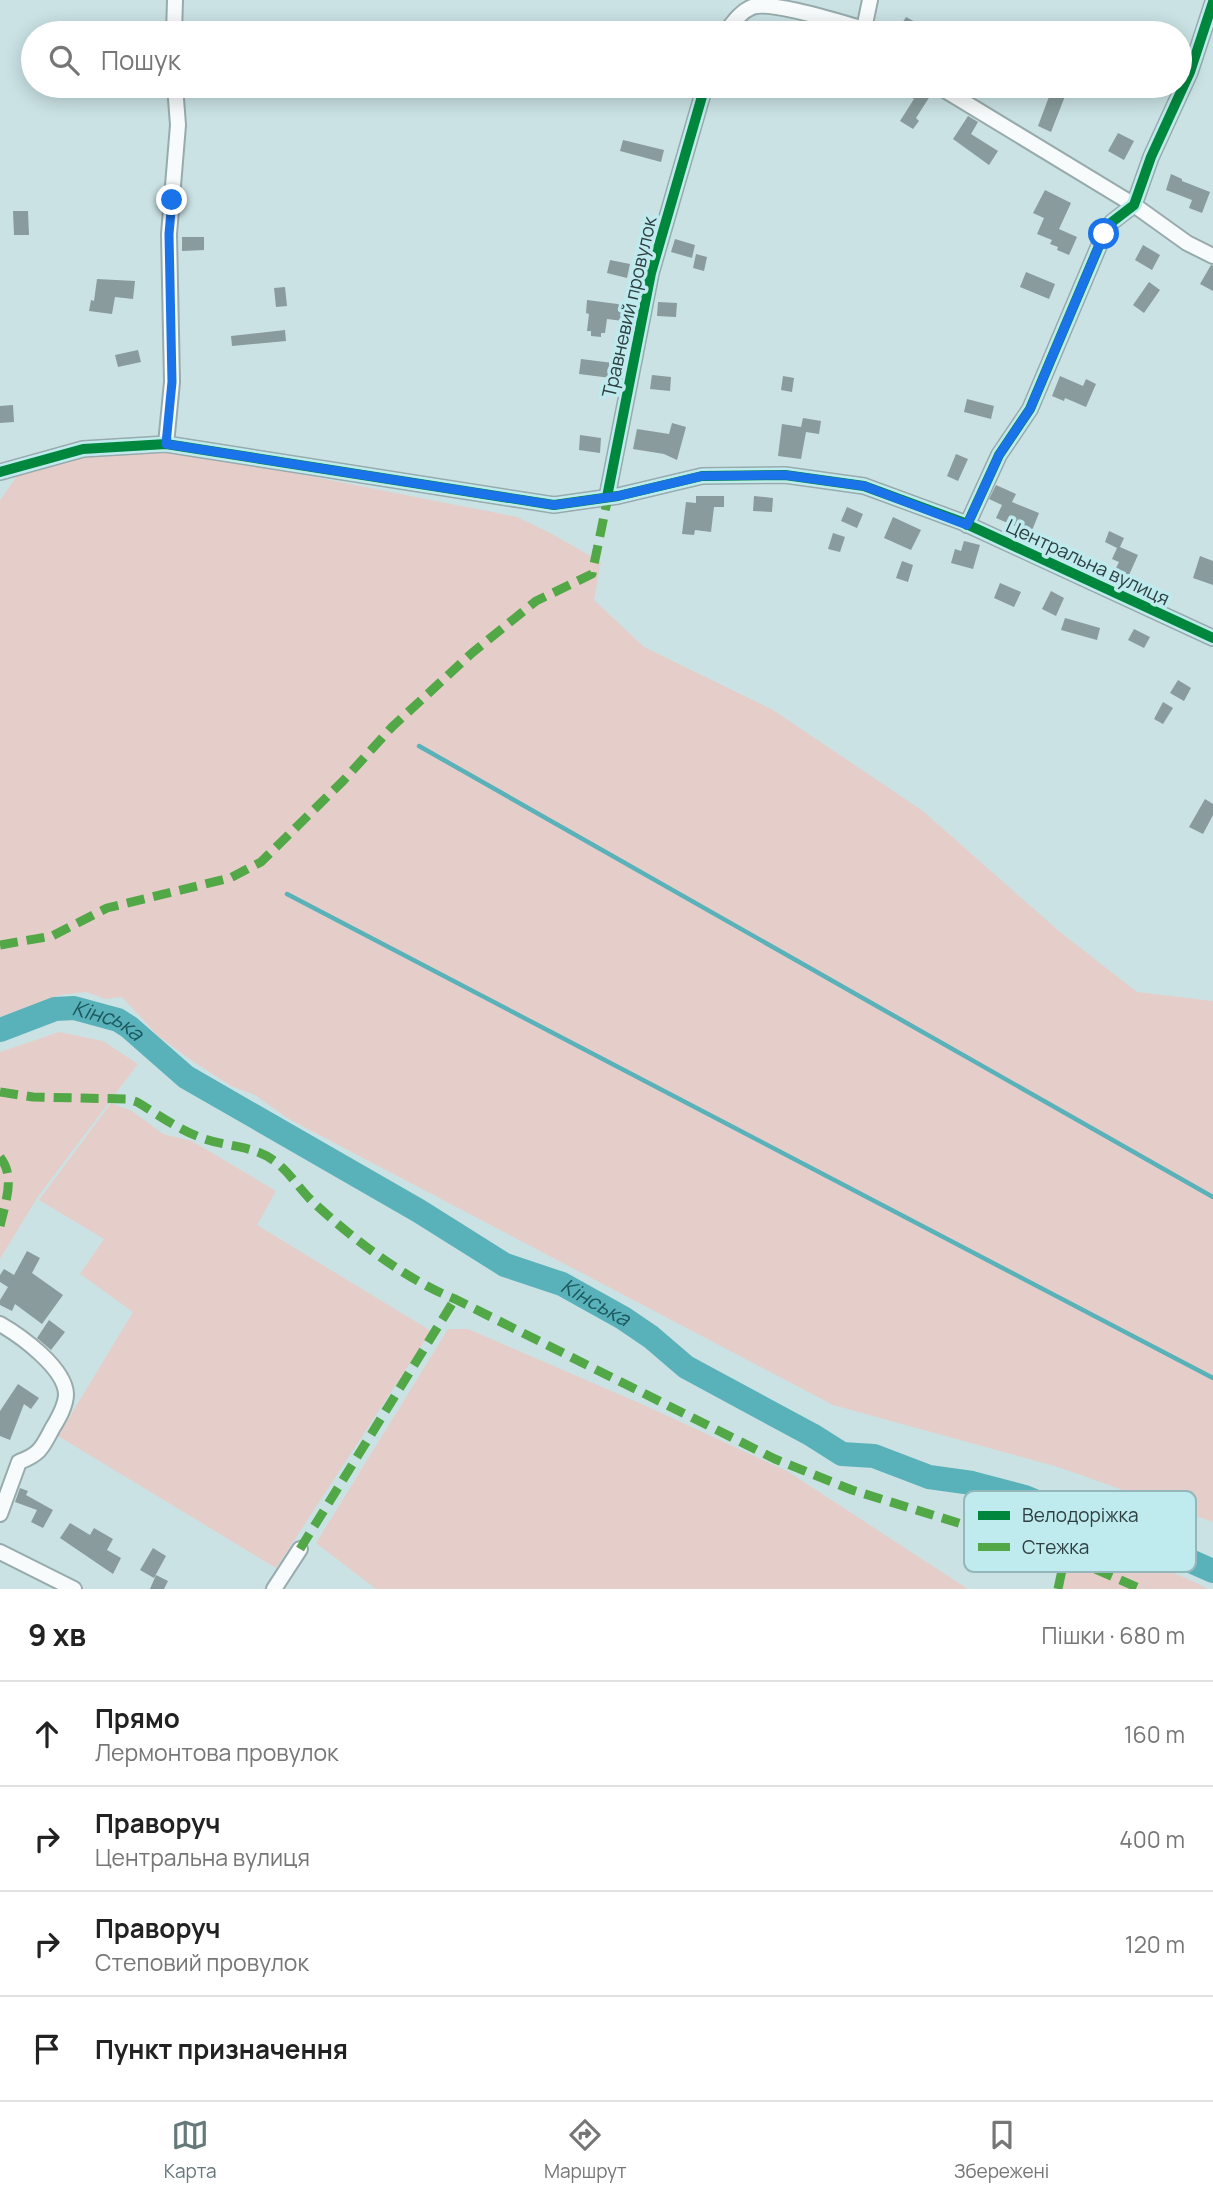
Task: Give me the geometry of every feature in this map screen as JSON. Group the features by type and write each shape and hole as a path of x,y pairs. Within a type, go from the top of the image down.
{"street":[{"path":"174,21 175,0"},
{"path":"867,21 870,0"},
{"path":"1192,66 1213,2"},
{"path":"734,21 754,6 776,6 830,21"},
{"path":"166,444 172,382 169,234 178,125 176,98"},
{"name":"Травневий провулок","path":"607,497 651,273 702,98"},
{"path":"958,98 1134,205 1187,243 1213,256"},
{"path":"967,525 999,455 1030,409 1104,234 1112,222 1134,205 1151,157 1178,98"},
{"name":"Центральна вулиця","path":"0,472 83,449 166,444 554,505 607,497 702,476 785,475 864,486 967,525 1213,638"},
{"path":"0,1324 22,1337 43,1358 62,1380 66,1392 65,1403 44,1443 33,1458 19,1462 0,1514"},
{"path":"274,1589 300,1549"},
{"path":"0,1552 74,1589"}],"shaded area":[{"path":"165,452 208,456 517,517 601,562 594,600 644,647 773,710 923,811 1060,932 1137,992 1213,1001 1213,1522 1196,1516 1196,1491 1126,1491 1058,1467 833,1405 287,1118 255,1095 231,1086 158,1036 122,997 105,999 86,992 60,995 0,1017 0,500 17,476 87,457"},
{"path":"59,1032 103,1041 138,1064 37,1198 0,1259 0,1052"},
{"path":"111,1103 132,1111 163,1134 192,1141 276,1191 257,1225 431,1331 276,1568 58,1436 133,1312 80,1274 104,1239 39,1200"},
{"path":"448,1329 468,1329 644,1405 787,1471 968,1589 376,1589 316,1543"},
{"path":"1067,1572 1170,1572 1208,1589 1062,1589"}],"building":[{"path":"929,98 916,118 919,121 913,129 900,121 914,99"},
{"path":"1048,98 1064,98 1051,132 1038,126"},
{"path":"968,116 978,122 971,134 998,151 989,165 953,139"},
{"path":"1118,133 1134,141 1124,160 1108,151"},
{"path":"623,140 664,150 661,162 620,151"},
{"path":"1171,174 1210,192 1202,213 1189,208 1192,200 1166,190"},
{"path":"1045,190 1071,203 1059,229 1077,237 1069,255 1050,244 1052,240 1037,234 1044,218 1033,213"},
{"path":"13,211 28,211 29,235 14,235"},
{"path":"182,237 204,237 204,250 182,251"},
{"path":"675,239 695,245 692,258 671,252"},
{"path":"1143,245 1160,255 1152,270 1135,260"},
{"path":"696,254 707,257 704,271 693,268"},
{"path":"610,260 630,264 627,278 607,273"},
{"path":"1211,265 1213,266 1213,291 1200,284"},
{"path":"1026,272 1055,284 1049,299 1020,287"},
{"path":"97,279 135,281 133,299 115,297 112,314 89,311 91,300 94,301"},
{"path":"1149,282 1160,290 1144,313 1133,305"},
{"path":"285,287 287,306 276,307 274,288"},
{"path":"587,300 625,305 623,321 607,319 605,333 601,333 601,337 591,336 591,331 587,331"},
{"path":"658,302 677,303 676,317 657,316"},
{"path":"285,330 286,341 232,346 231,336"},
{"path":"138,350 141,362 118,367 115,355"},
{"path":"581,359 613,363 611,378 579,374"},
{"path":"652,375 671,377 670,391 650,389"},
{"path":"783,376 794,378 792,392 781,390"},
{"path":"1060,376 1083,386 1086,379 1096,384 1086,407 1052,396"},
{"path":"967,399 994,406 991,419 964,412"},
{"path":"13,405 14,422 0,423 0,406"},
{"path":"803,418 821,421 819,434 806,432 801,459 778,456 782,424 801,427"},
{"path":"672,423 686,427 677,460 664,454 633,449 637,429 669,434"},
{"path":"580,435 601,438 600,453 579,450"},
{"path":"956,454 968,459 958,481 947,476"},
{"path":"996,485 1016,494 1012,502 1039,513 1031,533 996,518 1002,505 989,499"},
{"path":"696,496 724,496 724,507 714,507 711,532 695,530 694,535 682,534 686,502 696,503"},
{"path":"754,496 773,498 772,512 753,511"},
{"path":"847,507 863,514 857,528 841,521"},
{"path":"893,517 921,530 911,550 884,538"},
{"path":"1109,531 1124,538 1120,547 1138,555 1129,575 1115,570 1119,562 1112,559 1117,548 1105,542"},
{"path":"833,533 845,537 840,552 828,549"},
{"path":"964,541 980,545 973,569 951,563 955,549 961,551"},
{"path":"1200,556 1213,561 1213,585 1193,578"},
{"path":"902,561 913,565 908,582 896,578"},
{"path":"1000,583 1021,592 1014,607 994,598"},
{"path":"1051,591 1064,598 1056,616 1042,609"},
{"path":"1065,618 1100,628 1097,640 1061,630"},
{"path":"1134,629 1150,637 1144,648 1128,640"},
{"path":"1178,680 1191,688 1184,701 1170,693"},
{"path":"1163,702 1173,708 1163,724 1154,719"},
{"path":"1205,799 1213,804 1213,815 1203,834 1189,827"},
{"path":"27,1251 40,1258 32,1273 63,1295 42,1324 15,1304 12,1311 0,1305 8,1287 0,1282 0,1275 4,1269 14,1275"},
{"path":"49,1320 65,1332 51,1350 37,1338"},
{"path":"18,1384 39,1398 31,1409 24,1404 10,1440 0,1436 0,1411"},
{"path":"20,1488 28,1491 26,1495 53,1510 43,1528 31,1522 37,1510 15,1502"},
{"path":"70,1523 90,1535 94,1528 113,1539 107,1550 121,1558 113,1574 60,1538"},
{"path":"153,1548 166,1556 154,1578 140,1570"},
{"path":"156,1575 168,1581 164,1589 150,1589"}],"waterway":[{"path":"419,746 1213,1197"},
{"path":"287,894 1213,1378"},
{"name":"Кінська","path":"0,1030 55,1009 74,1008 118,1020 186,1077 419,1211 505,1265 562,1284 623,1318 651,1337 686,1367 842,1454 874,1456 929,1477 972,1483 1002,1491"},
{"name":"Кінська","path":"1196,1563 1213,1571"}],"marked path":[{"path":"0,945 52,936 107,908 230,878 261,862 343,781 392,727 472,653 536,601 592,574 608,497"},
{"path":"0,1092 33,1097 127,1099 137,1102 193,1135 265,1155 279,1165 314,1203 345,1230 417,1281 775,1459 852,1490 964,1525"},
{"path":"0,1157 5,1165 8,1182 0,1226"},
{"path":"300,1549 455,1299"},
{"path":"1058,1589 1062,1572"},
{"path":"1102,1572 1141,1589"}],"cycle path":[{"path":"1192,66 1213,2"},
{"path":"607,497 651,273 702,98"},
{"path":"967,525 999,455 1030,409 1104,234 1112,222 1134,205 1151,157 1178,98"},
{"path":"0,472 83,449 166,444 554,505 618,496 702,476 785,475 864,486 962,522 1213,638"}],"route":[{"path":"172,200 169,234 172,382 166,444 554,505 618,496 702,476 785,475 864,486 967,525 999,455 1030,409 1104,234"}]}
